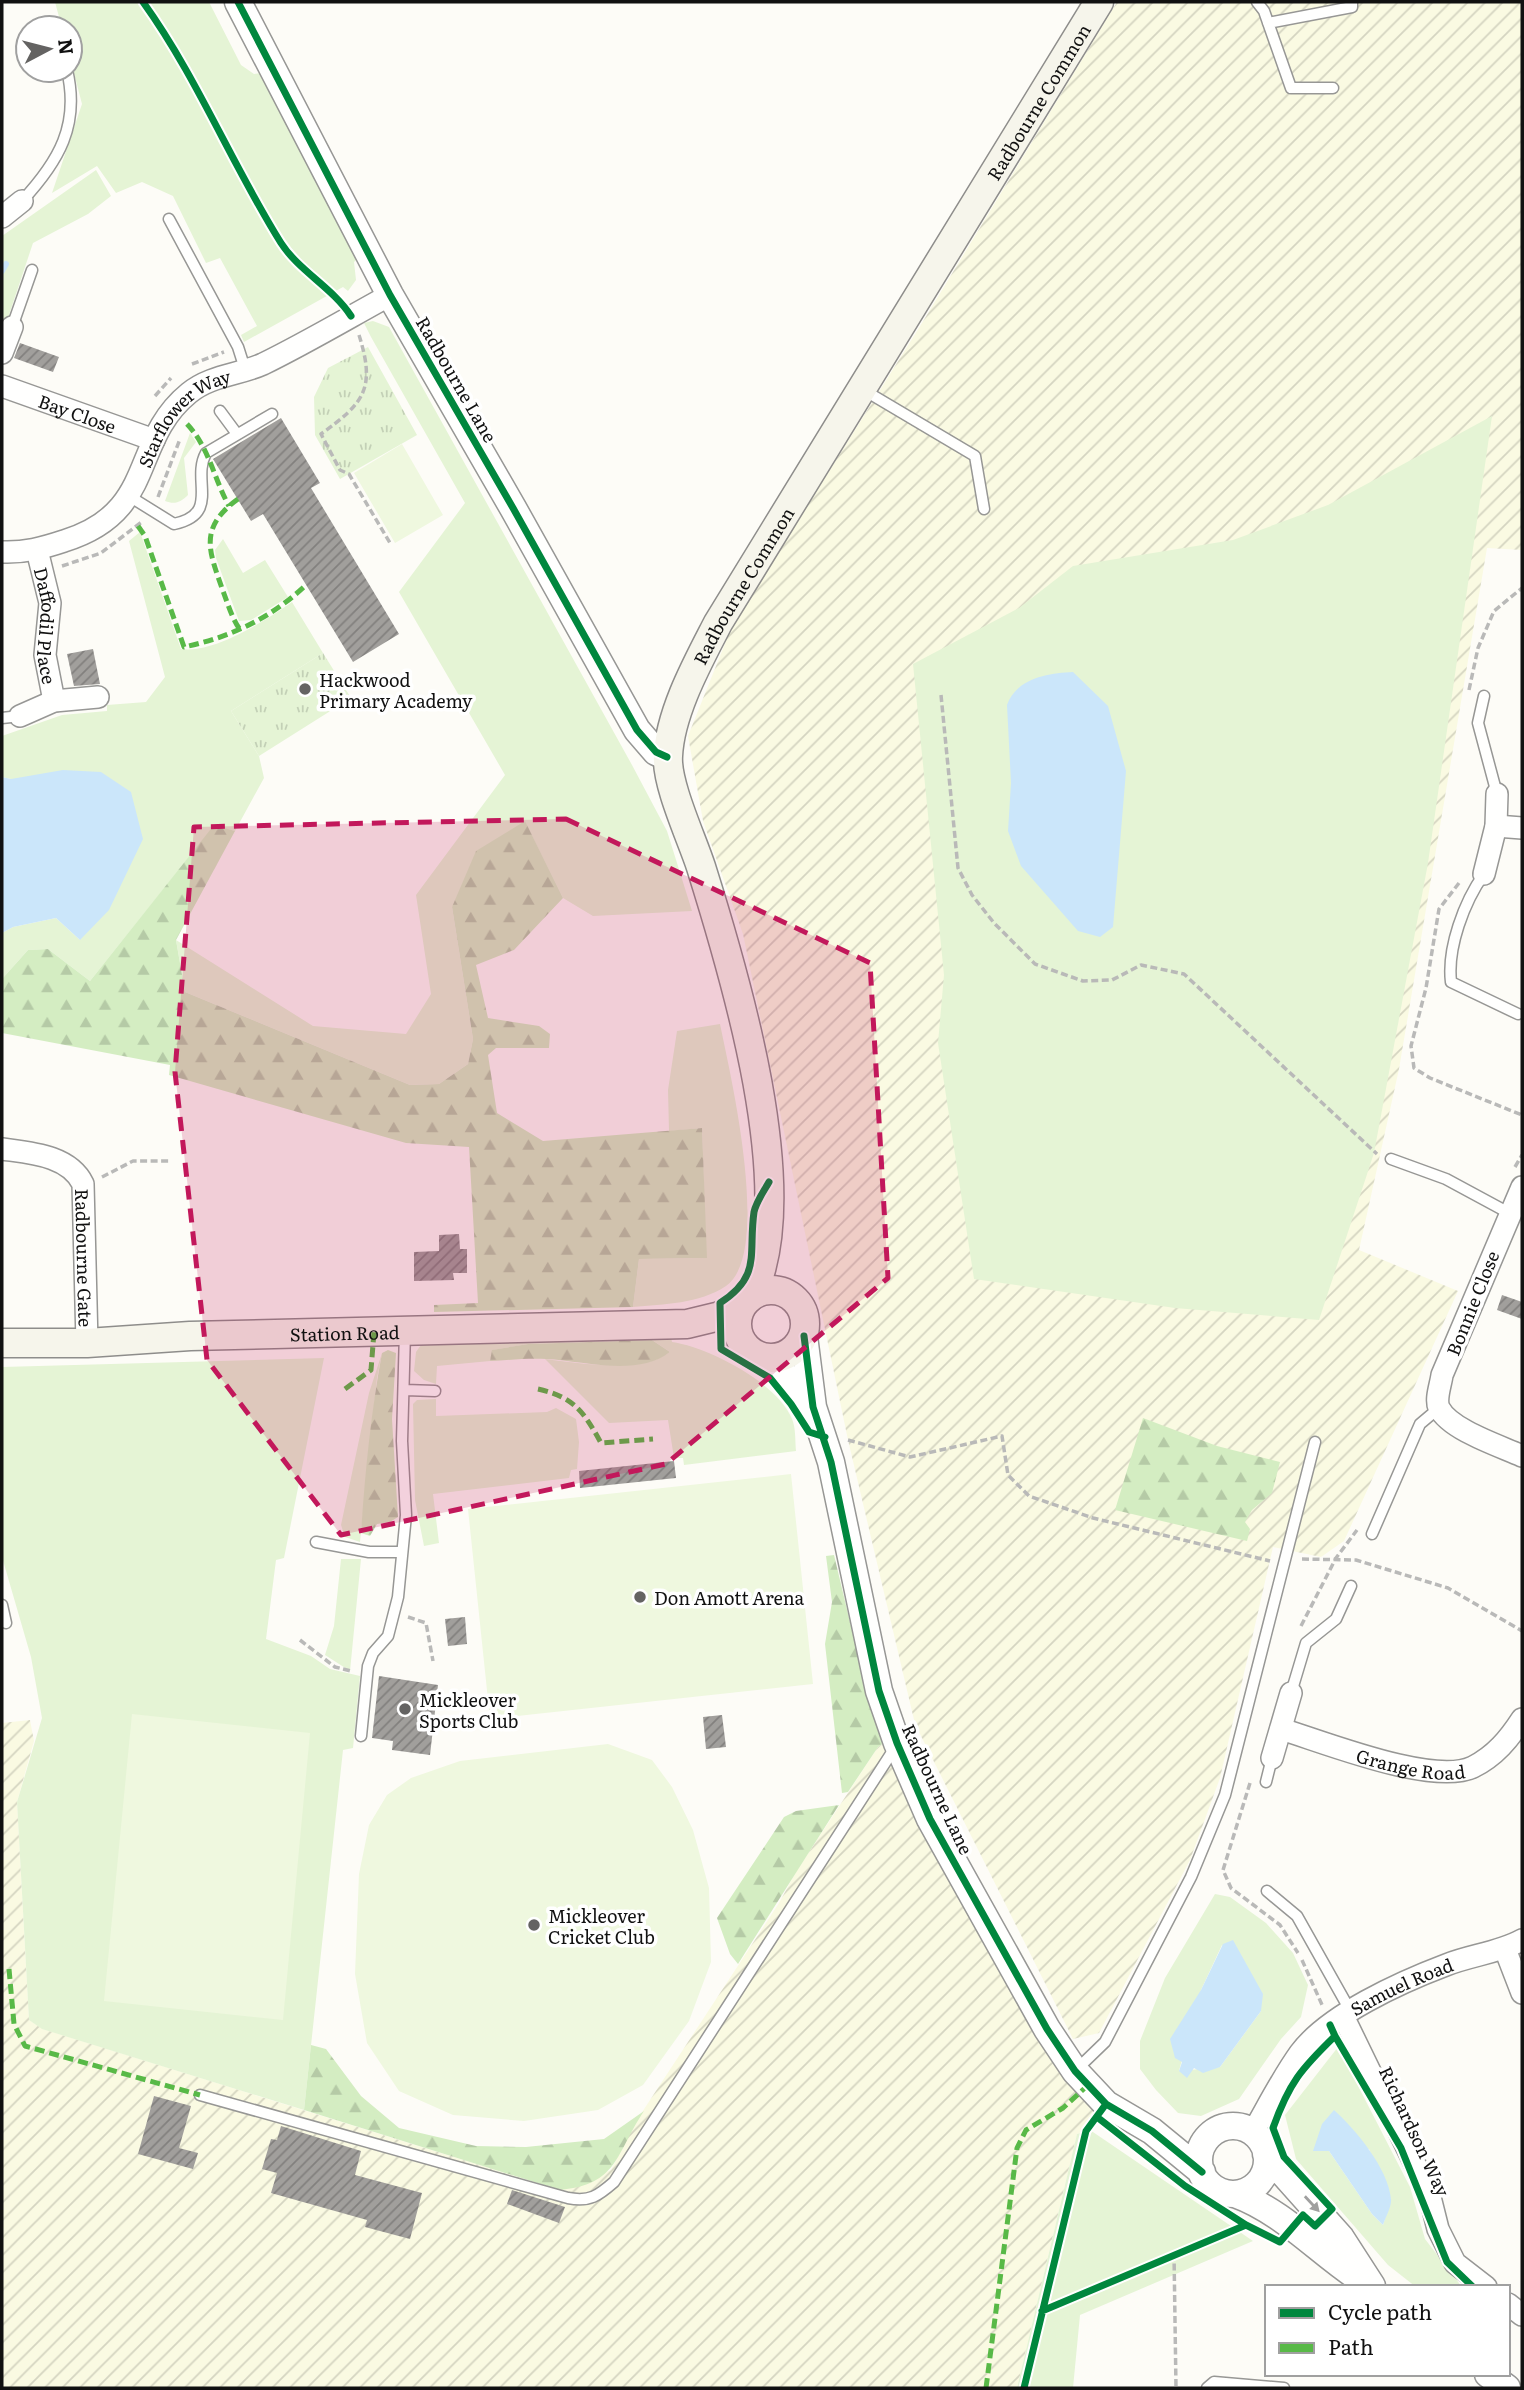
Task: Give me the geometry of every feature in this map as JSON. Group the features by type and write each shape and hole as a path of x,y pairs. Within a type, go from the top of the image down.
{"main road":[{"name":"Radbourne Common","path":"667,757 683,694 718,623 1098,2"},
{"path":"667,757 751,1051 767,1146 767,1238 760,1280 741,1308 737,1330 753,1353 779,1358 798,1346 804,1336 805,1317 767,1238"},
{"path":"750,1297 770,1290 789,1294 797,1301"},
{"name":"Station Road","path":"2,1343 87,1343 190,1336 687,1324 720,1316 750,1297"},
{"name":"Station Road","path":"687,1324 720,1333 753,1353"}],"street":[{"name":"Radbourne Lane","path":"238,2 390,295 513,508 636,730 656,752 667,757"},
{"path":"2,217 22,201"},
{"name":"Starflower Way","path":"2,552 37,550 92,532 113,518 129,496 155,440 177,404 191,391 210,380 261,365 390,295"},
{"path":"2,354 12,327"},
{"name":"Bay Close","path":"2,386 155,440"},
{"name":"Daffodil Place","path":"37,550 50,603 45,655 54,701"},
{"name":"Daffodil Place","path":"11,717 54,701 98,697"},
{"path":"1475,874 1496,826 1497,794"},
{"path":"1496,826 1522,828"},
{"name":"Radbourne Gate","path":"2,1149 36,1154 68,1165 83,1184 86,1198 87,1343"},
{"name":"Bonnie Close","path":"1439,1408 1443,1375 1517,1201"},
{"name":"Radbourne Lane","path":"804,1336 813,1407 825,1437 879,1691 897,1743 930,1819 1047,2029 1075,2071 1106,2104 1152,2131 1202,2172"},
{"name":"Radbourne Lane","path":"753,1353 786,1376 813,1407"},
{"path":"1439,1408 1464,1430 1522,1455"},
{"path":"1272,1758 1291,1693"},
{"name":"Grange Road","path":"1280,1728 1436,1773 1471,1768 1502,1748 1522,1719"},
{"path":"1514,1944 1522,1993"},
{"name":"Samuel Road","path":"1259,2143 1301,2052 1347,2014 1439,1968 1514,1944"},
{"name":"Richardson Way","path":"1347,2014 1429,2193 1438,2229 1455,2263 1483,2285"},
{"path":"1369,2285 1334,2263 1265,2208 1215,2188 1202,2172 1200,2154 1208,2137 1215,2131 1234,2126 1259,2143 1341,2238 1371,2285"},
{"name":"Radbourne Lane","path":"1152,2131 1188,2134 1215,2131"},
{"path":"1235,2194 1256,2185 1267,2165 1259,2143"},
{"path":"1491,2376 1507,2388"}],"lane":[{"path":"1257,2 1268,23 1292,88 1333,89"},
{"path":"1268,23 1352,6 1352,2"},
{"path":"22,201 41,180 64,142 73,114 69,84"},
{"path":"169,219 239,347 245,369"},
{"path":"12,327 32,270"},
{"path":"862,389 975,456 984,509"},
{"path":"220,411 237,434"},
{"path":"129,496 174,524 187,521 200,507 205,491 201,470 206,453 272,414"},
{"path":"1484,696 1478,723 1497,794"},
{"path":"1475,874 1448,963 1451,982 1518,1014"},
{"path":"1391,1159 1517,1201"},
{"path":"361,1736 373,1653 388,1636 394,1612 406,1515 402,1441 405,1331"},
{"path":"405,1390 435,1391"},
{"path":"1372,1534 1420,1424 1439,1408"},
{"path":"1075,2071 1105,2042 1191,1877 1225,1795 1315,1442"},
{"path":"316,1542 369,1552 400,1552"},
{"path":"1291,1693 1306,1643 1336,1619 1351,1586"},
{"path":"2,1605 6,1623"},
{"path":"200,2095 568,2198 583,2201 596,2198 614,2182 897,1743"},
{"path":"1266,1782 1272,1758"},
{"path":"1267,1891 1297,1916 1347,2014"},
{"path":"1207,2388 1214,2382 1284,2388"}],"path":[{"path":"358,333 368,384 359,404 321,434 340,470 349,474 390,543"},
{"path":"1468,695 1478,648 1494,611 1522,588"},
{"path":"941,695 958,868 972,895 994,923 1035,964 1083,981 1112,980 1141,965 1184,974 1374,1153 1391,1159"},
{"path":"1475,874 1439,909 1426,988 1411,1046 1414,1068 1430,1079 1522,1115"},
{"path":"83,1184 133,1161 169,1161"},
{"path":"825,1437 910,1457 1002,1436 1008,1475 1029,1496 1093,1518 1267,1562"},
{"path":"1336,1558 1356,1560 1448,1588 1522,1631"},
{"path":"394,1612 426,1623 433,1661"},
{"path":"300,1640 335,1667 368,1674"},
{"path":"1162,2259 1185,2249"},
{"path":"1174,2253 1176,2388"}],"highlighted area":[{"path":"566,819 870,963 888,1278 666,1464 341,1535 207,1360 175,1072 194,827"}],"green space":[{"path":"55,2 209,2 241,65 254,74 261,73 359,257 354,262 356,280 348,291 343,287 244,342 241,335 257,326 220,258 206,263 173,196 142,182 116,193 97,166 52,193 82,104 77,84 84,84 84,14 58,14"},
{"path":"1117,2 1522,2 1522,550 1487,548 1399,1069 1359,1250 1458,1291 1344,1541 1321,1557 1273,1547 1220,1778 1190,1860 1099,2033 1073,2039 915,1724 848,1440 743,934 703,821 688,736 732,626 922,323"},
{"path":"96,170 111,196 88,214 33,243 7,321 2,319 2,236"},
{"path":"373,321 389,327 632,765 667,831 692,911 593,916 563,898 525,822 452,907 473,1039 468,1064 439,1084 410,1085 185,992 176,940 313,1026 406,1034 431,994 416,895 505,775 399,592 465,503 364,323"},
{"path":"368,347 417,435 340,479 315,435 314,397 328,368"},
{"path":"1492,416 1428,863 1374,1153 1319,1320 1175,1308 974,1279 938,1043 944,975 913,664 1019,608 1073,566 1233,540 1328,505"},
{"path":"190,433 196,442 184,458 188,495 178,502 165,501"},
{"path":"402,444 443,515 395,543 354,473"},
{"path":"140,532 181,649 194,649 224,641 292,602 323,653 231,711 259,756 264,778 235,831 214,826 90,981 48,949 28,950 2,979 2,933 13,927 56,918 80,940 11,779 2,777 2,736 62,715 107,711 107,705 146,702 165,677 129,541"},
{"path":"223,539 243,573 265,560 288,597 251,620 239,621 216,558 215,550"},
{"path":"323,653 351,698 259,756 231,711"},
{"path":"525,821 563,898 514,950 476,965 488,1018 539,1026 550,1034 549,1048 496,1048 488,1055 497,1113 543,1141 702,1128 707,1258 639,1259 633,1307 434,1312 434,1305 478,1303 469,1147 406,1143 169,1075 170,1065 2,1033 2,979 28,950 48,949 90,981 214,825 235,831 176,940 185,992 410,1085 439,1084 468,1064 473,1039 452,907 476,851"},
{"path":"720,1024 739,1120 744,1161 746,1238 740,1267 726,1286 716,1292 681,1302 633,1307 639,1259 706,1258 702,1128 669,1131 668,1090 677,1031"},
{"path":"670,1333 672,1342 722,1359 772,1392 792,1419 796,1451 684,1465 683,1458 674,1458 668,1420 609,1423 545,1359 627,1365 658,1359 670,1352 652,1340 528,1344 493,1350 490,1361 437,1366 436,1384 424,1380 414,1371 416,1352 423,1342"},
{"path":"652,1340 670,1352 657,1360 627,1366 539,1359 490,1361 492,1350 528,1344"},
{"path":"388,1350 396,1353 392,1419 398,1517 390,1522 377,1524 370,1536 361,1533 367,1465 382,1353"},
{"path":"382,1353 360,1542 345,1537 341,1525 369,1393"},
{"path":"324,1358 284,1558 276,1560 266,1639 311,1656 330,1669 360,1676 353,1748 343,1750 304,2110 42,2029 29,2020 17,1802 42,1718 31,1657 2,1557 2,1367"},
{"path":"436,1399 436,1416 547,1412 556,1408 576,1419 579,1442 577,1469 571,1470 569,1478 433,1494 439,1543 424,1546 415,1500 413,1404 417,1400"},
{"path":"1143,1418 1217,1446 1280,1462 1272,1493 1252,1510 1245,1522 1250,1529 1247,1541 1115,1510"},
{"name":"Don Amott Arena","path":"791,1474 813,1684 490,1719 468,1509"},
{"path":"834,1555 869,1702 885,1742 878,1747 848,1792 842,1793 825,1644 832,1602 826,1556"},
{"path":"341,1559 361,1559 350,1671 325,1655 334,1626"},
{"path":"132,1714 310,1733 283,2020 104,2001"},
{"path":"30,1720 34,1741 17,1802 29,2020 43,2029 560,2190 611,2170 633,2126 878,1747 885,1742 1106,2104 1089,2129 1077,2134 1017,2388 2,2388 2,1723"},
{"name":"Mickleover Cricket Club","path":"608,1744 652,1760 672,1787 693,1830 709,1888 711,1962 689,2021 643,2085 598,2110 524,2121 453,2115 399,2091 367,2043 355,1974 359,1874 369,1825 387,1795 411,1778 460,1761"},
{"path":"839,1805 738,1964 730,1954 717,1918 784,1817 796,1811"},
{"path":"1215,1894 1230,1897 1266,1923 1293,1953 1308,1985 1301,2017 1281,2039 1239,2099 1201,2116 1178,2113 1140,2069 1140,2041 1165,1978","holes":["1222,1945 1261,2011 1220,2067 1179,2071 1201,1990"]},
{"path":"311,2045 326,2049 361,2096 399,2128 476,2146 526,2147 604,2139 644,2111 605,2174 579,2187 560,2190 304,2110"},
{"path":"1338,2047 1410,2187 1425,2239 1460,2285 1413,2285 1388,2265 1296,2159 1285,2115","holes":["1369,2149 1391,2200 1383,2225 1372,2214 1329,2151"]},
{"path":"1090,2130 1253,2241 1080,2315 1073,2388 1017,2388 1077,2134"}],"water":[{"path":"1073,672 1108,706 1126,771 1113,927 1100,937 1078,931 1021,866 1008,831 1011,783 1007,705 1018,689 1034,679"},
{"path":"63,770 101,772 131,792 143,839 109,910 80,940 56,918 13,927 2,933 2,777 11,779"},
{"path":"1233,1940 1263,1994 1261,2011 1220,2067 1203,2073 1194,2068 1187,2078 1179,2071 1182,2062 1175,2058 1170,2039 1201,1990 1223,1944"},
{"path":"1334,2110 1361,2139 1384,2175 1391,2202 1383,2225 1372,2214 1329,2151 1313,2151 1322,2124"}],"building":[{"path":"20,343 59,357 53,372 14,358"},
{"path":"281,418 320,483 311,488 399,634 353,662 263,514 251,521 213,459"},
{"path":"93,649 100,684 74,686 67,654"},
{"path":"459,1234 460,1249 467,1249 467,1273 453,1273 454,1280 414,1281 414,1252 439,1251 439,1235"},
{"path":"1502,1295 1522,1302 1522,1319 1497,1310"},
{"path":"674,1461 676,1478 580,1488 579,1471"},
{"path":"465,1617 467,1644 448,1646 445,1619"},
{"name":"Mickleover Sports Club","path":"379,1676 438,1685 430,1755 392,1750 393,1741 372,1738"},
{"path":"722,1715 726,1747 706,1749 703,1717"},
{"path":"154,2096 191,2106 179,2148 198,2153 193,2169 138,2154"},
{"path":"281,2126 361,2151 355,2175 422,2193 410,2239 365,2227 367,2220 271,2193 277,2173 262,2169 271,2139 277,2140"},
{"path":"512,2190 565,2207 559,2223 507,2204"}],"waterway":[{"path":"2,271 6,264"}],"marked path":[{"path":"187,424 201,443 229,506"},
{"path":"238,499 217,520 210,541 218,577 241,631"},
{"path":"138,526 145,536 184,647 218,638 249,625 279,607 306,585"},
{"path":"345,1389 371,1370 374,1332"},
{"path":"538,1389 561,1396 577,1407 601,1443 653,1439"},
{"path":"9,1969 14,2024 25,2046 200,2095"},
{"path":"986,2388 1017,2148 1026,2130 1063,2108 1087,2086"}],"cycle path":[{"path":"143,2 180,60 281,243 351,316"},
{"path":"238,2 390,295 637,730 656,752 667,757"},
{"path":"769,1182 754,1212 748,1273 733,1293 720,1303 721,1349 770,1378 809,1432 825,1437"},
{"path":"804,1336 813,1407 831,1462 879,1691 897,1743 930,1819 1047,2029 1075,2071 1106,2104 1152,2131 1202,2172"},
{"path":"1042,2311 1246,2225 1280,2242 1303,2215 1315,2226 1332,2209 1284,2157 1273,2128 1297,2078 1335,2036 1330,2025"},
{"path":"1335,2036 1401,2148 1447,2262 1471,2285"},
{"path":"1024,2388 1086,2131 1106,2104"},
{"path":"1097,2117 1185,2186 1246,2225"}],"place":[{"name":"Hackwood Primary Academy","path":"305,689"},
{"name":"Don Amott Arena","path":"640,1597"},
{"name":"Mickleover Sports Club","path":"405,1709"},
{"name":"Mickleover Cricket Club","path":"534,1925"}]}
